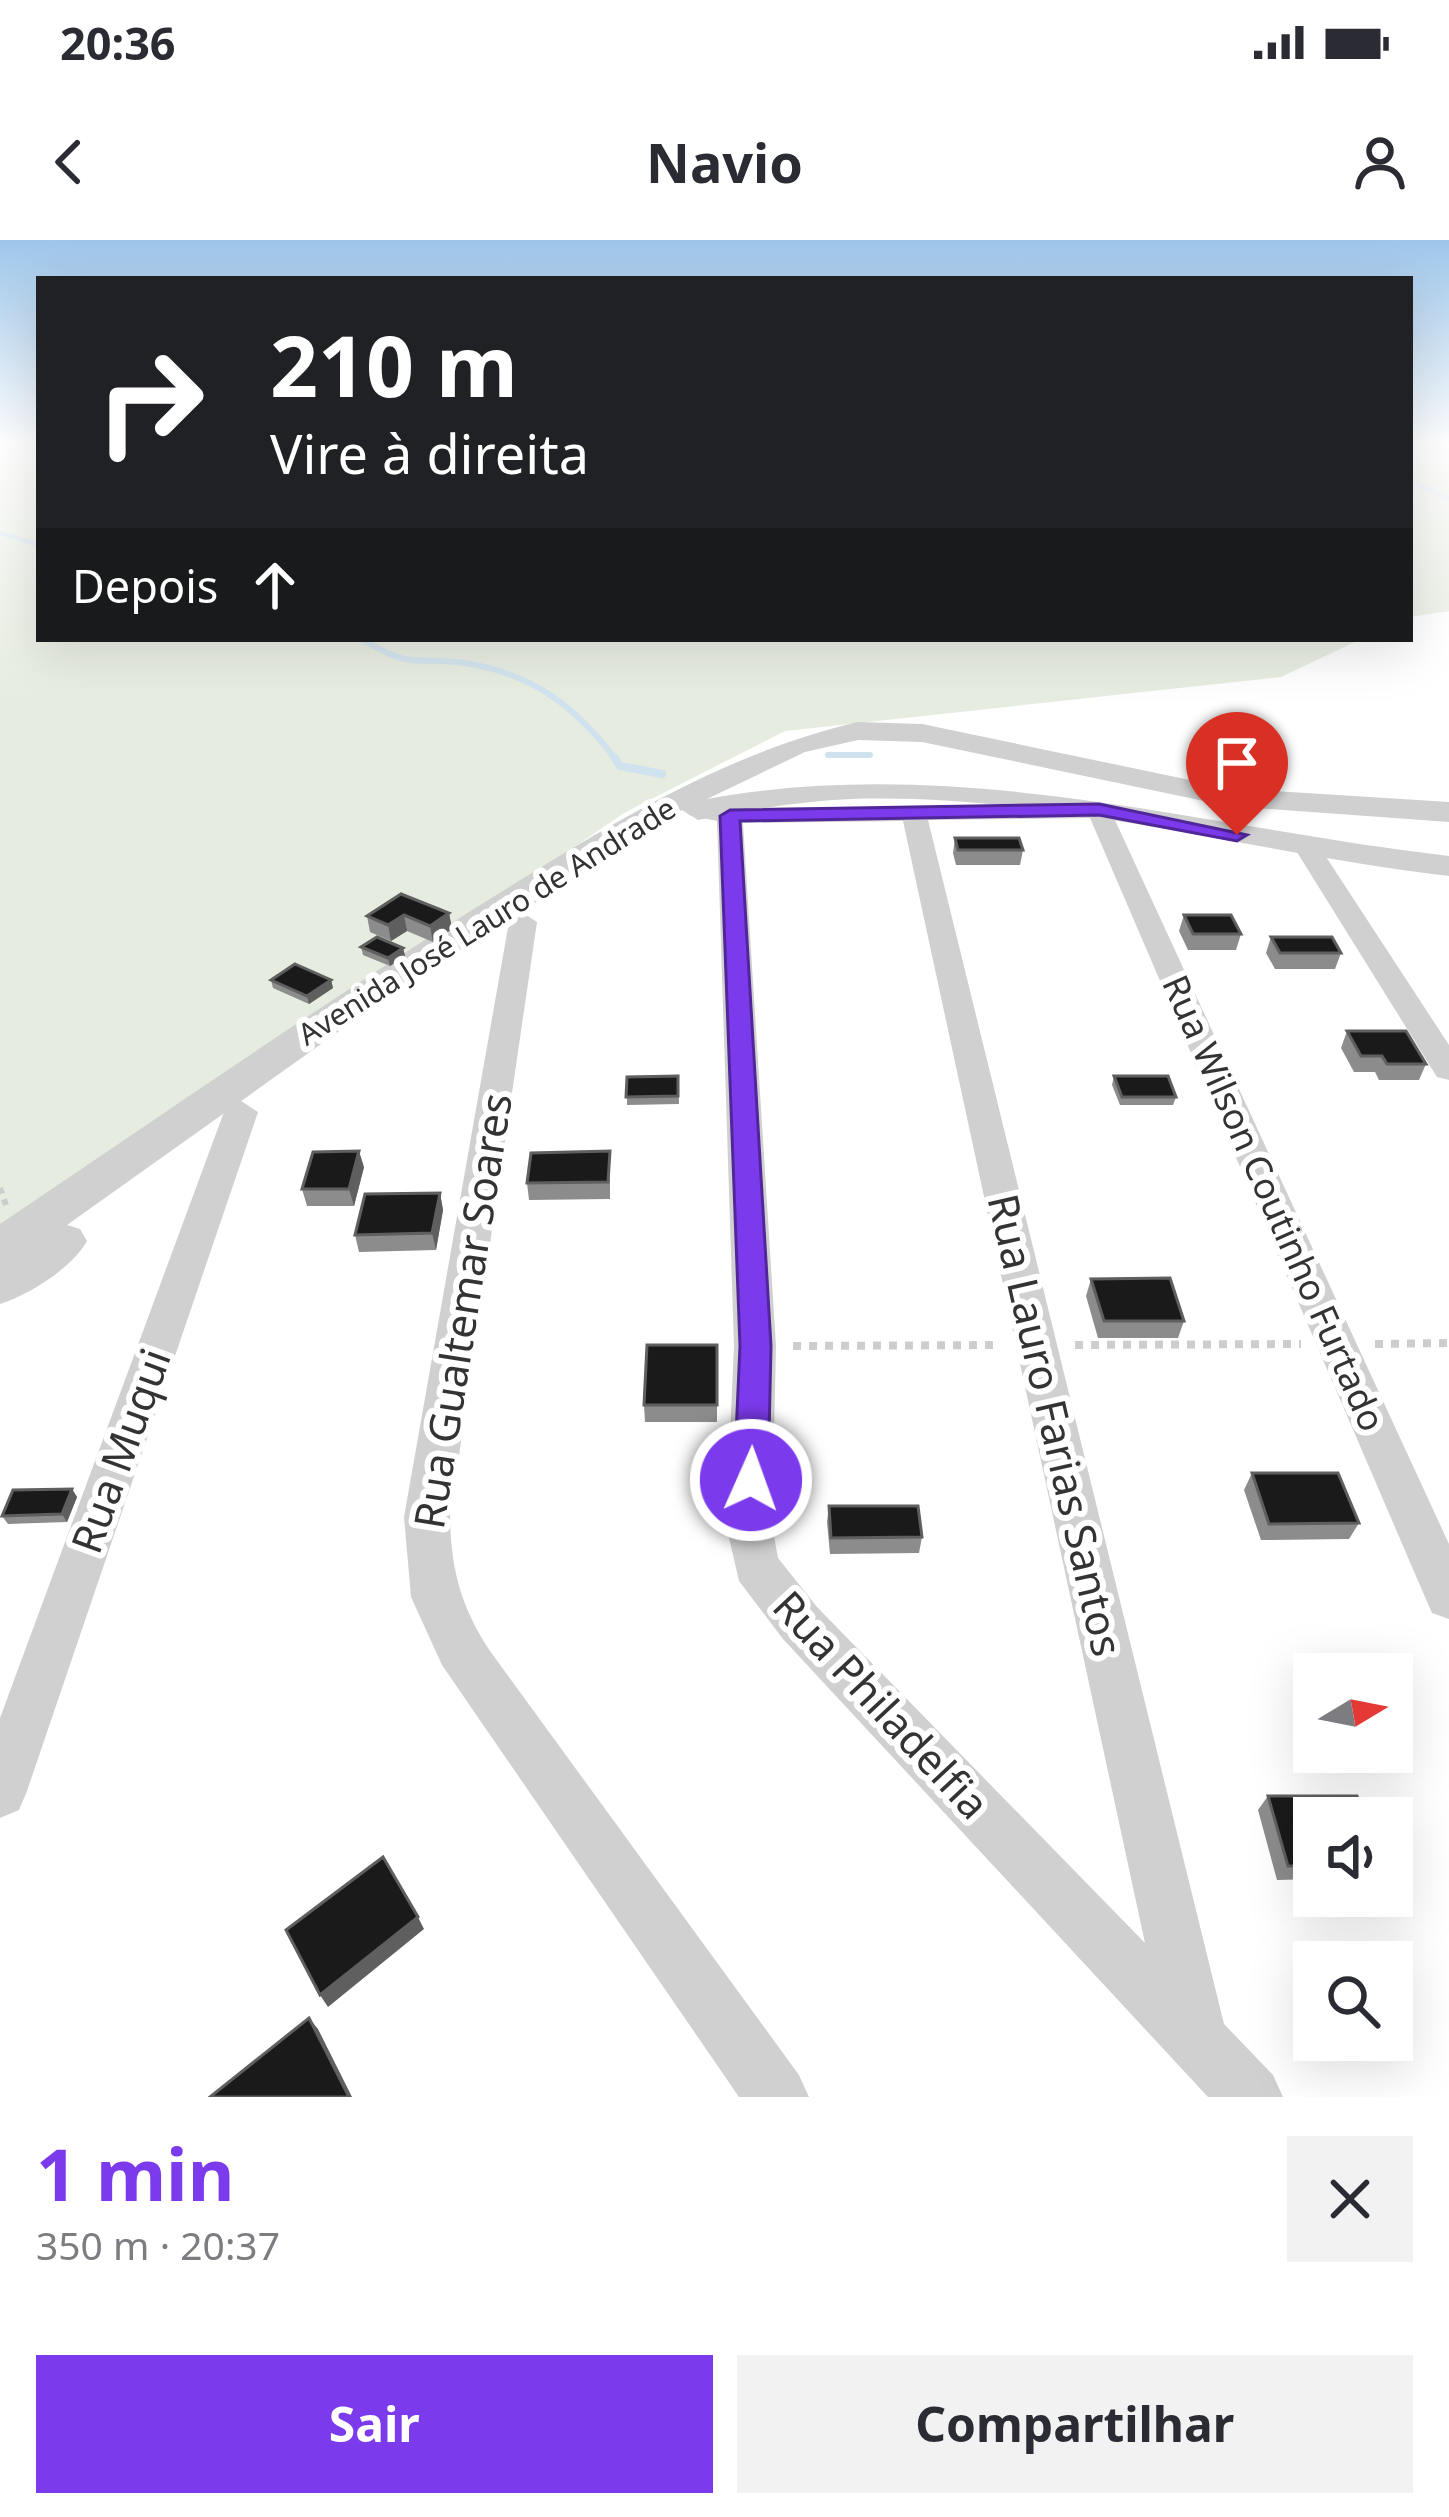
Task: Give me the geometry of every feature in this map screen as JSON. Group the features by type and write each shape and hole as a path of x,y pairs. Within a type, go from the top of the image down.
{"street":[{"name":"Avenida José Lauro de Andrade","path":"0,1248 384,982 645,816 795,746 858,731 935,736 1228,797 1449,812"},
{"path":"922,801 948,764 935,736"},
{"path":"997,794 993,771 1013,753"},
{"name":"Avenida José Lauro de Andrade","path":"0,1286 241,1112 523,922 743,799 922,801 997,794 1308,849 1449,866"},
{"path":"922,801 1099,810"},
{"name":"Rua Lauro Farias Santos","path":"922,801 1036,1345 1196,2036"},
{"name":"Rua Wilson Coutinho Furtado","path":"1099,810 1449,1597"},
{"name":"Rua Philadelfia","path":"714,813 755,1346 749,1525 756,1566 800,1623 1251,2097"},
{"path":"1308,849 1449,1070"},
{"name":"Rua Gualtemar Soares","path":"523,922 427,1517 426,1568 437,1615 472,1668 777,2097"},
{"name":"Rua Muqui","path":"0,1791 241,1112"}],"path":[{"path":"755,1346 1449,1343"}],"shaded area":[{"path":"0,531 36,531 36,642 1355,642 1281,677 785,731 624,813 0,1239"},
{"path":"1413,531 1449,531 1449,611 1413,617"}],"building":[{"path":"955,838 1019,838 1023,850 958,850"},
{"path":"401,894 449,913 430,926 404,915 388,925 367,916"},
{"path":"1184,915 1231,915 1241,934 1193,934"},
{"path":"377,937 403,948 388,958 361,947"},
{"path":"1271,937 1332,937 1341,953 1280,953"},
{"path":"295,964 331,980 307,996 271,980"},
{"path":"1347,1031 1406,1031 1426,1064 1387,1064 1382,1056 1361,1056"},
{"path":"678,1076 678,1096 626,1097 627,1077"},
{"path":"1114,1076 1168,1076 1176,1097 1122,1097"},
{"path":"359,1151 349,1189 302,1189 313,1152"},
{"path":"610,1151 608,1182 527,1183 531,1153"},
{"path":"440,1193 432,1233 355,1235 365,1194"},
{"path":"1170,1278 1184,1321 1104,1321 1091,1279"},
{"path":"647,1345 717,1345 717,1405 644,1405"},
{"path":"1252,1473 1338,1473 1359,1523 1269,1524"},
{"path":"72,1489 62,1514 2,1516 13,1490"},
{"path":"829,1506 918,1506 922,1537 831,1538"},
{"path":"1268,1796 1357,1796 1293,1797 1293,1866 1288,1866"},
{"path":"383,1857 418,1917 320,1995 286,1930"},
{"path":"309,2018 349,2097 210,2097"}],"waterway":[{"path":"0,533 36,544"},
{"path":"367,642 405,659 470,664 515,676 570,710 616,760"},
{"path":"828,755 870,755"},
{"path":"616,760 620,766 662,774"}],"route":[{"path":"751,1480 755,1346 730,816 1099,810 1237,835"}]}
